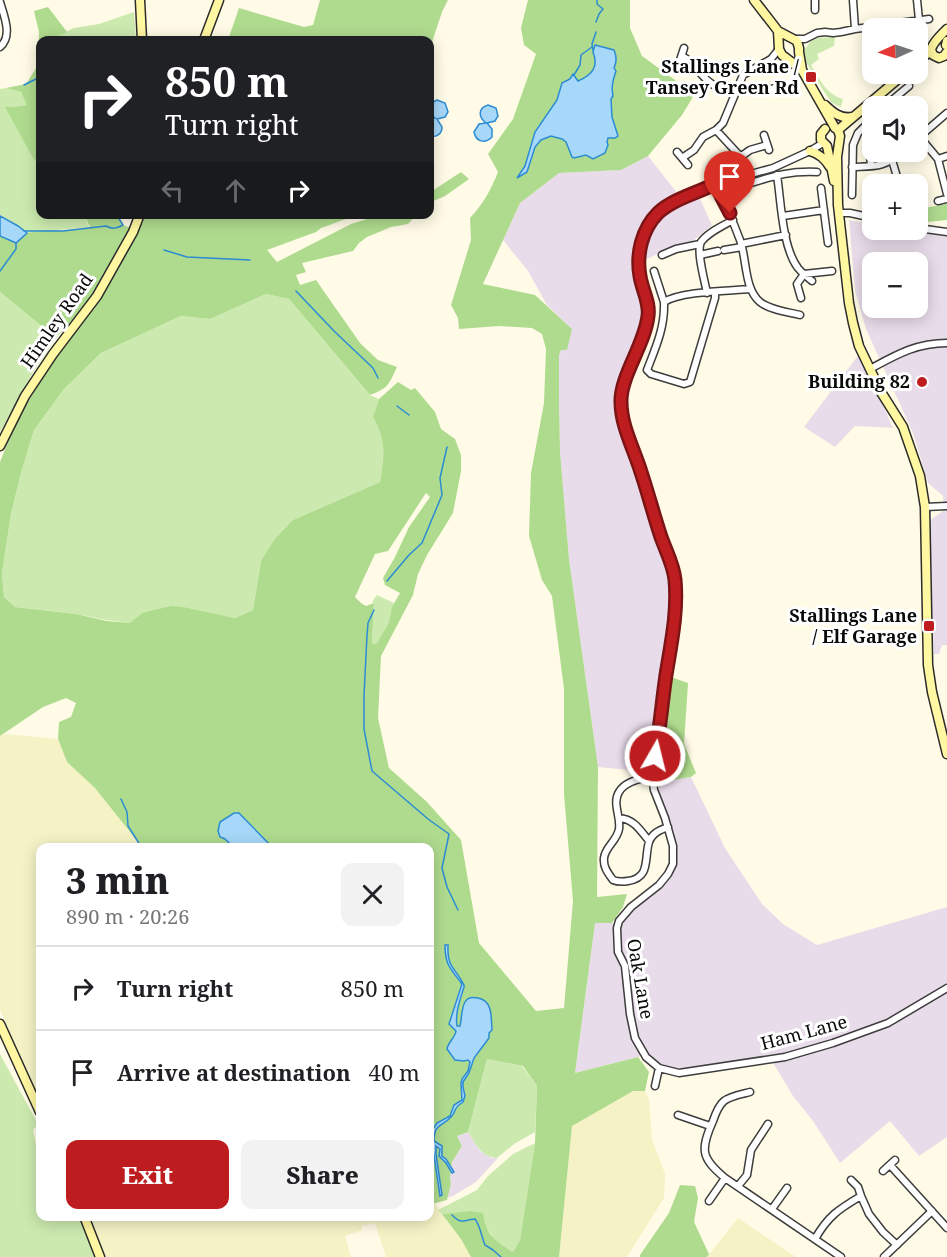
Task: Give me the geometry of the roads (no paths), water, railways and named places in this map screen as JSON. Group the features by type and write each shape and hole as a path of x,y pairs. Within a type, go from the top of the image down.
{"main road":[{"path":"140,0 142,36"},
{"path":"206,36 219,0"},
{"path":"754,0 778,31 797,41 802,69 833,129 840,136 837,157 838,209"},
{"path":"943,51 932,45 947,29"},
{"path":"778,31 782,55 802,69"},
{"path":"779,47 783,40 792,39"},
{"path":"786,58 796,56 799,50"},
{"path":"928,57 943,51"},
{"path":"892,84 852,117 821,134 832,170 851,317 859,346 881,392 903,427 920,476 925,507 928,665 947,754"},
{"path":"820,101 832,112 847,118 852,117"},
{"path":"825,145 835,146 839,142"},
{"path":"810,151 825,159 832,170"},
{"name":"Himley Road","path":"0,446 25,396 53,354 97,296 138,219"},
{"path":"0,1024 36,1103"},
{"path":"86,1221 100,1257"}],"street":[{"path":"812,0 815,10"},
{"path":"852,0 855,29"},
{"path":"917,0 919,18"},
{"path":"0,2 7,29 7,39 0,47"},
{"path":"792,39 805,39 818,33 838,33 862,29"},
{"path":"799,50 805,39"},
{"path":"682,158 694,150 703,137 723,123 743,75 771,58 779,47"},
{"path":"678,66 684,48"},
{"path":"682,56 690,60 712,84 722,88 737,88 769,95 779,86"},
{"path":"771,58 786,58"},
{"path":"899,96 909,86"},
{"path":"928,128 947,113"},
{"path":"852,195 853,145 862,127"},
{"path":"716,130 738,155 743,155 750,150 768,148 764,135"},
{"name":"Oak Lane","path":"659,1068 646,1057 635,1038 625,966 618,952 616,939 619,921 631,907 658,885 673,864 673,846 654,790 652,776 673,631 675,577 623,421 620,400 625,380 643,336 648,315 646,295 640,277 641,245 645,231 659,213 676,201 715,184 773,168 825,145"},
{"path":"928,148 938,159 947,194"},
{"path":"677,152 688,165"},
{"path":"938,159 947,156"},
{"path":"871,162 871,166"},
{"path":"852,167 884,165 889,162"},
{"path":"752,183 777,175 817,172"},
{"path":"777,175 786,235 792,257 798,269 812,281"},
{"path":"715,184 733,220 742,245 750,289 765,305 800,315"},
{"path":"720,195 742,185"},
{"path":"821,188 828,243"},
{"path":"938,201 947,199"},
{"path":"838,209 862,216"},
{"path":"783,216 824,210"},
{"path":"707,293 700,244 711,233 733,220"},
{"path":"928,229 947,232"},
{"path":"700,255 786,235"},
{"path":"662,255 676,249 700,244"},
{"path":"654,271 664,302 662,330 647,369 651,374 684,384 690,382 715,292"},
{"path":"801,298 797,284 804,274 832,271"},
{"path":"664,302 671,298 750,289"},
{"path":"870,369 908,349 947,343"},
{"path":"925,507 947,506"},
{"path":"652,776 627,783 618,794 616,800 620,827 618,834 606,850 604,862 613,880 623,882 638,878 645,870 649,841 659,830 668,827"},
{"path":"619,818 634,822 649,841"},
{"name":"Ham Lane","path":"659,1068 679,1073 801,1053 888,1023 947,988"},
{"path":"655,1086 659,1068"},
{"path":"750,1092 724,1101 720,1105 705,1142 705,1152 712,1167 841,1257"},
{"path":"688,1109 681,1116 710,1126"},
{"path":"738,1186 747,1175 751,1150 768,1124"},
{"path":"883,1171 893,1163 947,1228"},
{"path":"709,1201 725,1178"},
{"path":"851,1180 858,1187 869,1214 897,1245"},
{"path":"858,1187 864,1180"},
{"path":"772,1209 787,1188"},
{"path":"706,1189 713,1194"},
{"path":"815,1239 829,1218 861,1196"},
{"path":"884,1257 932,1211"}],"water":[{"path":"595,45 614,50 616,55 614,68 616,71 611,99 612,117 618,136 608,138 605,153 593,159 586,155 572,157 566,142 562,139 551,136 541,140 535,147 527,172 517,178 525,166 535,132 557,100 562,83 570,79 573,74 578,81 593,70"},
{"path":"437,100 445,103 448,112 445,117 437,119 442,129 436,136 434,136 434,102"},
{"path":"488,105 496,108 498,116 495,121 487,123 492,129 492,137 487,141 481,141 474,132 479,124 486,123 480,113 482,108"},
{"path":"0,216 27,233 16,243 0,236"},
{"path":"234,813 239,813 268,843 229,843 220,837 218,831 220,822"},
{"path":"445,945 448,945 450,963 464,985 457,1011 457,1026 460,1026 465,1002 469,998 476,998 483,1000 489,1006 492,1030 489,1038 474,1058 463,1082 465,1096 463,1102 451,1117 435,1131 434,1141 434,1128 437,1123 450,1116 454,1105 462,1100 461,1083 470,1062 455,1060 447,1049 456,1031 449,1024 462,984 447,963"},
{"path":"434,1141 442,1146 442,1156 454,1172 452,1173 439,1156 440,1149 436,1146 442,1195 440,1196"}],"waterway":[{"path":"596,22 603,9 597,4 597,0"},
{"path":"593,50 592,44 596,32"},
{"path":"574,75 580,65 581,55 592,47"},
{"path":"24,85 36,79"},
{"path":"24,231 63,231 106,226 116,228 123,225 119,219"},
{"path":"0,271 16,249 16,243"},
{"path":"164,250 187,257 250,260"},
{"path":"296,291 373,368 378,378"},
{"path":"397,406 409,415"},
{"path":"387,581 422,543 442,495 440,478 447,447"},
{"path":"374,610 368,623 364,696 364,729 372,771 449,834 442,868 447,887 458,910"},
{"path":"121,799 127,812 128,826 139,843"},
{"path":"452,1215 460,1221 475,1219 485,1245 501,1257"}],"place":[{"name":"Stallings Lane / Tansey Green Rd","path":"811,77"},
{"name":"Building 82","path":"922,382"},
{"name":"Stallings Lane / Elf Garage","path":"929,626"}]}
